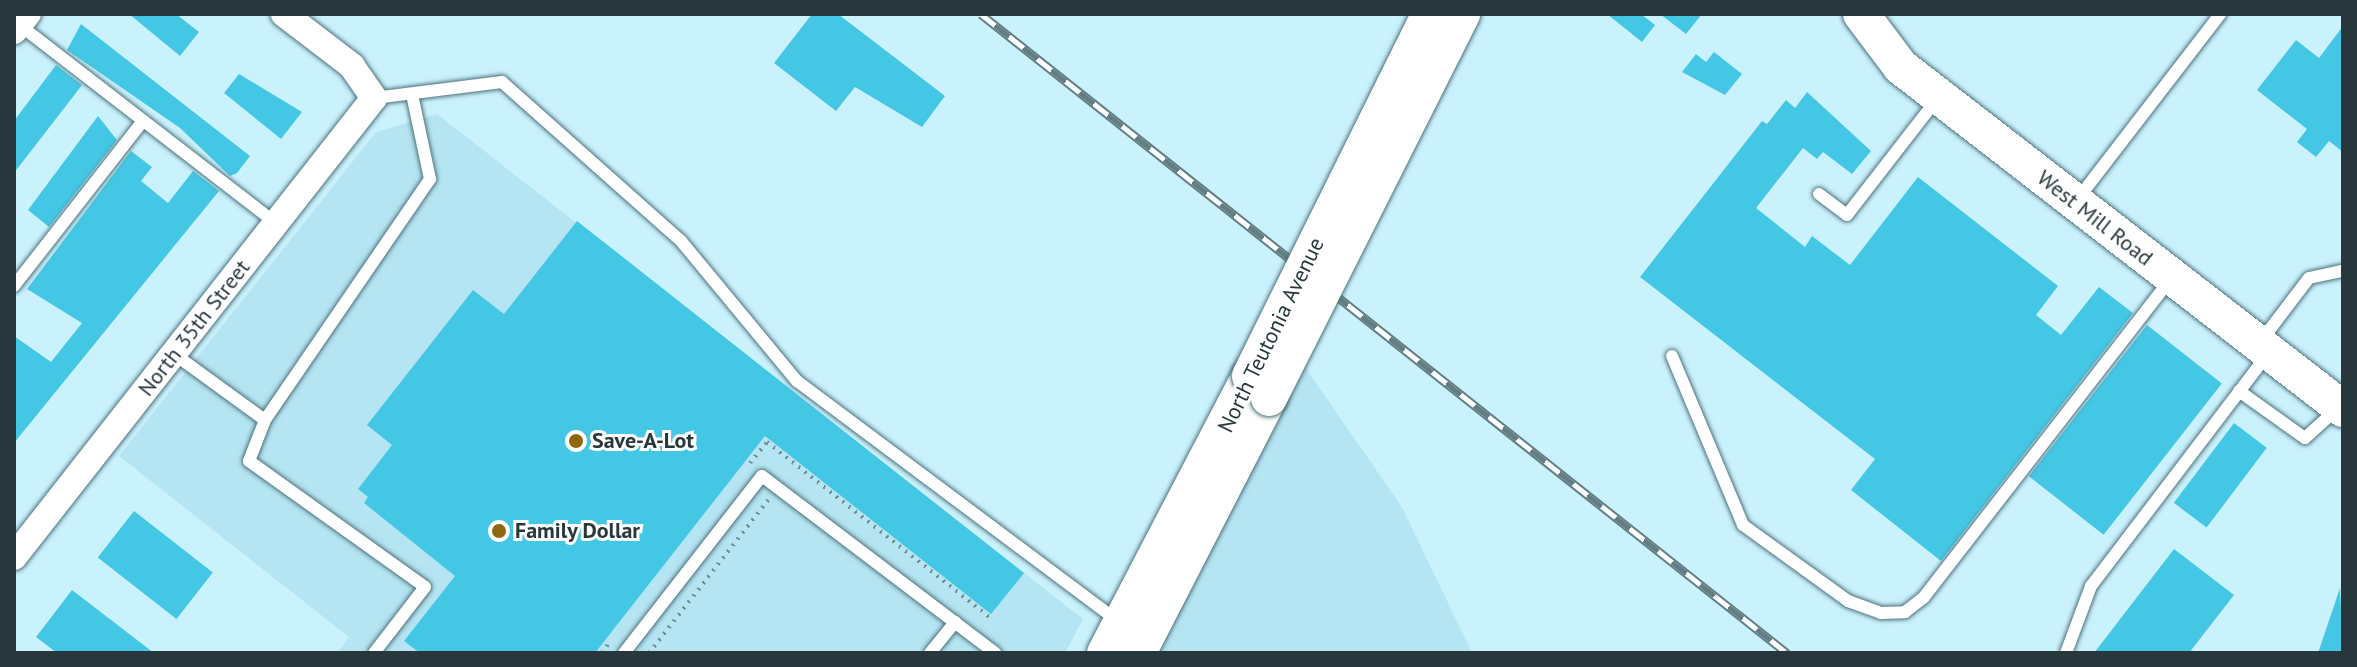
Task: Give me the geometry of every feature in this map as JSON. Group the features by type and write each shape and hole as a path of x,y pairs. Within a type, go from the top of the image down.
{"main road":[{"name":"North Teutonia Avenue","path":"1260,387 1430,14"},
{"name":"North Teutonia Avenue","path":"1127,642 1260,387 1462,14"},
{"name":"West Mill Road","path":"1861,14 1879,45 1939,97 2341,408"}],"street":[{"path":"284,14 352,66 374,98"},
{"name":"North 35th Street","path":"14,557 374,98"}],"lane":[{"path":"2075,202 2214,17 2201,14"},
{"path":"19,23 276,223"},
{"path":"374,98 413,99 502,82 681,241 797,381 1127,642"},
{"path":"1819,194 1847,215 1939,97"},
{"path":"374,653 425,587 249,461 265,420 430,179 413,99"},
{"path":"14,286 143,121"},
{"path":"2066,653 2091,586 2239,391 2309,278 2343,271"},
{"path":"1672,356 1743,525 1848,601 1881,613 1905,612 1924,597 2172,277"},
{"path":"174,354 265,420"},
{"path":"2239,391 2305,438 2341,408"},
{"path":"624,653 762,476 995,653"},
{"path":"930,653 955,622"}],"path":[{"path":"748,467 767,442 989,617"},
{"path":"649,653 778,488"},
{"path":"602,653 612,641"}],"shaded area":[{"path":"437,114 1083,619 1065,653 337,653 349,637 119,456 376,132"},
{"path":"1293,350 1402,507 1472,653 1138,653"}],"building":[{"path":"129,14 176,14 199,32 180,56"},
{"path":"812,14 838,14 945,96 922,127 855,87 836,111 774,63"},
{"path":"1607,14 1641,14 1655,25 1642,42"},
{"path":"1660,14 1702,14 1686,34"},
{"path":"81,24 250,156 237,173 230,176 180,128 67,50"},
{"path":"2343,26 2343,152 2329,141 2316,157 2297,142 2307,129 2257,90 2296,40 2319,58"},
{"path":"1714,52 1742,74 1725,95 1682,72 1696,54 1706,62"},
{"path":"56,65 82,85 14,173 14,121"},
{"path":"239,74 302,112 281,139 224,93"},
{"path":"1807,92 1871,151 1852,174 1823,152 1817,159 1803,148 1756,208 1805,247 1812,236 1850,265 1918,177 2058,286 2036,315 2061,335 2099,287 2133,313 1941,561 1851,490 1875,459 1640,277 1762,121 1767,124 1786,100 1795,108"},
{"path":"98,116 117,140 49,227 28,210"},
{"path":"131,151 152,167 141,181 168,203 193,171 219,191 14,443 14,336 51,362 82,323 27,289"},
{"path":"577,221 1024,573 991,614 765,436 595,653 420,653 404,641 455,576 364,503 368,497 358,489 392,445 367,425 473,290 504,314"},
{"path":"2147,325 2222,383 2104,535 2029,476"},
{"path":"2234,423 2267,448 2207,528 2174,503"},
{"path":"134,511 213,573 176,619 98,557"},
{"path":"2174,549 2234,595 2189,653 2094,653"},
{"path":"2340,588 2343,653 2318,653"},
{"path":"72,590 154,653 57,653 36,637"}],"railway":[{"path":"981,14 1787,653"}],"place":[{"name":"Save-A-Lot","path":"576,441"},
{"name":"Family Dollar","path":"499,531"}]}
